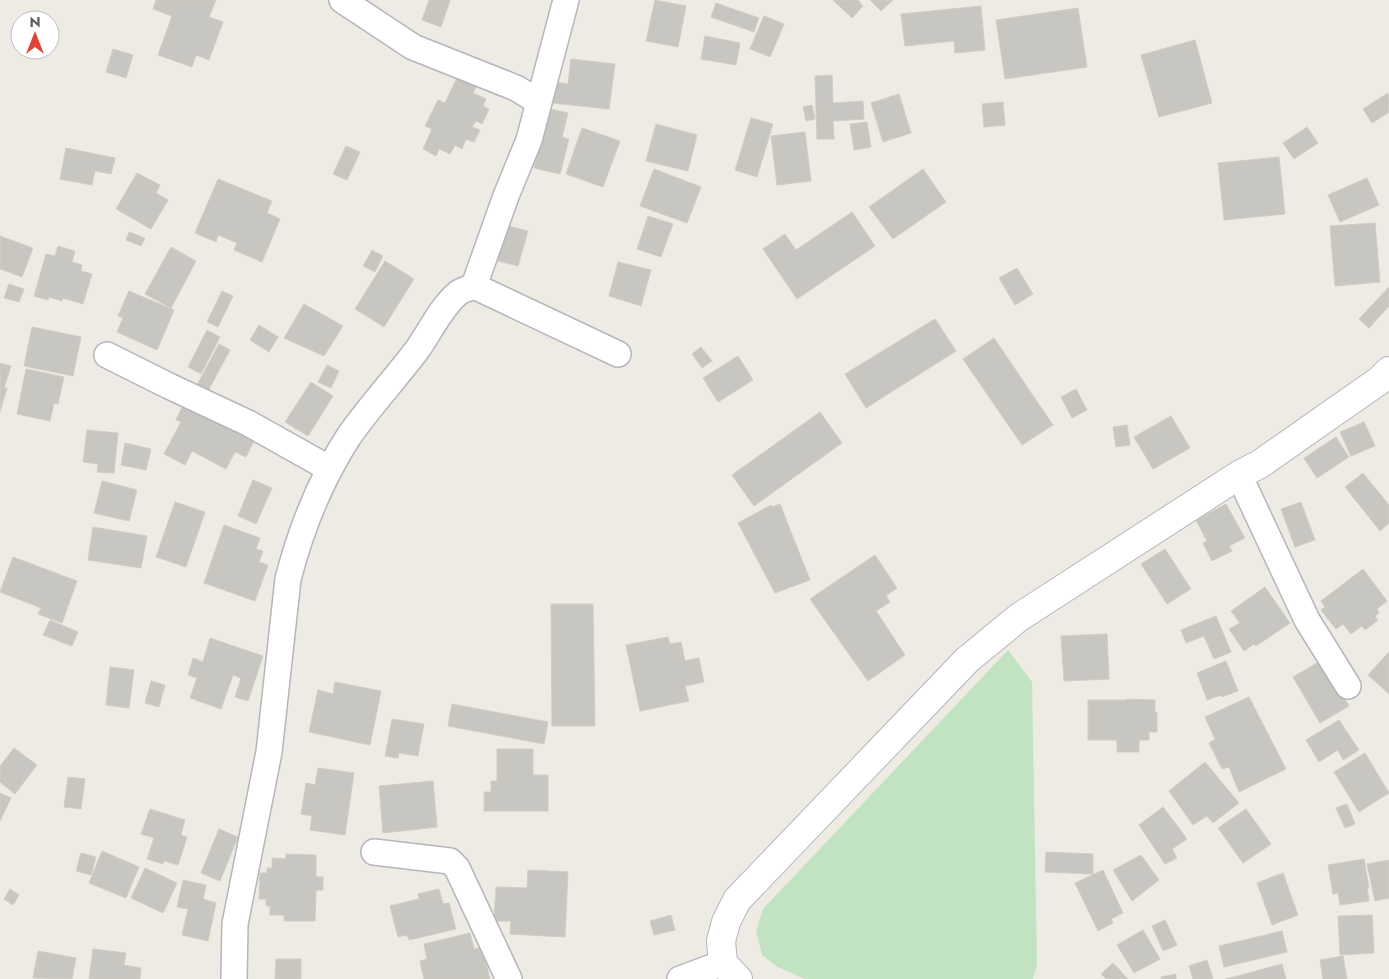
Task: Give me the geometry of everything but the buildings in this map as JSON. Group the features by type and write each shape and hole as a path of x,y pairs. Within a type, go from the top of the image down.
{"street":[{"path":"342,0 413,47 516,88 539,102"},
{"path":"234,979 235,924 269,752 288,578 296,551 309,515 330,469 349,437 418,348 445,308 458,293 474,286 506,196 529,140 566,0"},
{"path":"474,286 618,354"},
{"path":"108,355 168,386 248,423 330,469"},
{"path":"680,979 731,971 721,941 726,922 737,900 967,660 1018,618 1239,475 1260,464 1386,381"},
{"path":"1239,475 1307,620 1348,686"},
{"path":"374,852 450,862 457,868 509,979"}],"green space":[{"path":"1008,650 1032,682 1037,965 1033,979 804,979 776,966 762,955 756,931 763,909"}]}
